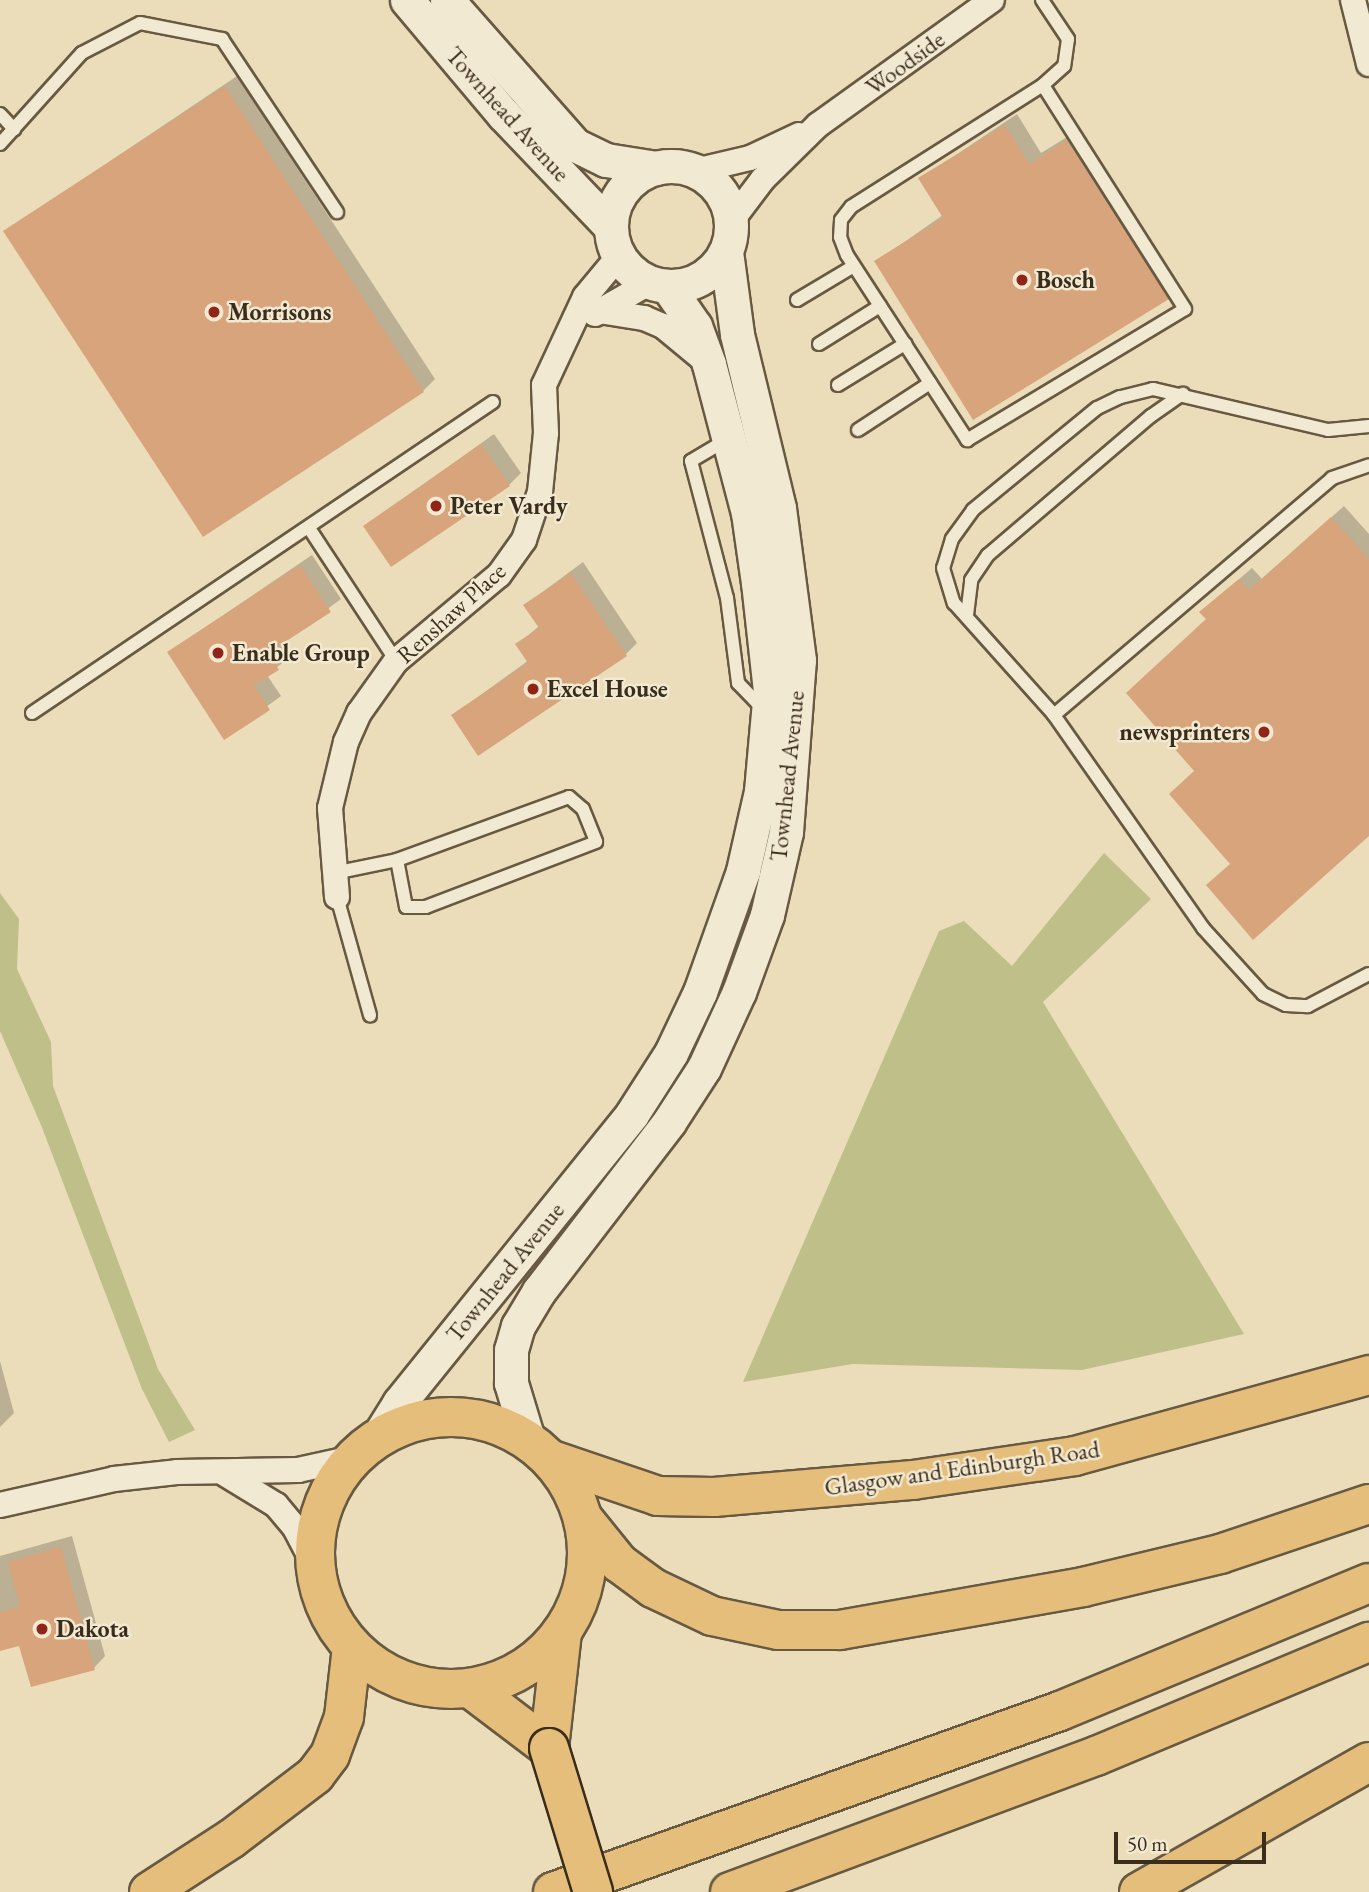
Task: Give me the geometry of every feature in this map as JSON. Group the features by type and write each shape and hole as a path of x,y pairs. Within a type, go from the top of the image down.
{"highway":[{"name":"Glasgow and Edinburgh Road","path":"365,1448 402,1425 453,1416 505,1426 540,1449 658,1496 715,1497 913,1480 1075,1457 1369,1375"},
{"path":"365,1448 322,1509 316,1568 327,1610 352,1647 372,1664 406,1681 444,1689 470,1688 522,1670 562,1633"},
{"path":"540,1449 572,1489 585,1521 619,1563 653,1588 712,1616 778,1630 840,1630 1083,1587 1220,1554 1369,1504"},
{"path":"585,1521 586,1579 562,1633 549,1748 593,1892"},
{"path":"553,1892 1060,1711 1369,1583"},
{"path":"730,1892 1096,1756 1369,1642"},
{"path":"149,1892 231,1839 316,1775 330,1755 344,1717 352,1647"},
{"path":"470,1688 549,1748"},
{"path":"1139,1892 1369,1762"}],"street":[{"name":"Townhead Avenue","path":"407,0 615,242"},
{"name":"Townhead Avenue","path":"447,0 575,145 606,160 656,168"},
{"name":"Woodside","path":"729,236 763,178 818,125 992,0"},
{"path":"1353,0 1369,64"},
{"name":"Woodside","path":"695,171 750,158 818,125"},
{"path":"570,329 599,311 658,285 702,278 729,236 720,191 695,171 656,168 623,190 615,242 658,285"},
{"name":"Townhead Avenue","path":"540,1449 511,1383 511,1350 518,1326 539,1291 669,1122 704,1068 739,992 767,915 786,832 795,742 796,634 779,508 737,334 729,236"},
{"name":"Renshaw Place","path":"336,885 330,808 346,742 359,713 396,661 499,575 524,540 540,492 546,432 544,385 585,297 615,242"},
{"name":"Townhead Avenue","path":"365,1448 632,1114 671,1053 729,918 761,791 768,715 758,583 748,513 709,364 695,326 658,285"},
{"path":"599,311 644,318 663,326 709,364"},
{"path":"0,1505 114,1479 177,1472 225,1474 299,1469 365,1448"},
{"path":"225,1474 276,1505 295,1528 316,1568"}],"lane":[{"path":"1042,0 1068,39 1064,66 1043,85 851,207 841,220 840,237 854,266 967,440 1185,309 1043,85"},
{"path":"0,144 82,53 140,23 222,39 337,212"},
{"path":"0,114 14,128"},
{"path":"797,300 854,266"},
{"path":"819,344 880,306"},
{"path":"838,385 905,344"},
{"path":"858,430 930,383"},
{"path":"1369,426 1328,430 1153,389 1097,408 973,510 952,539 943,568 947,591 1054,715 1203,928 1263,994 1286,1005 1308,1006 1369,974"},
{"path":"967,615 971,580 988,555 1150,416 1183,394"},
{"path":"32,713 493,402"},
{"path":"1054,715 1332,478 1369,466"},
{"path":"309,528 396,661"},
{"path":"336,885 397,860 569,797 583,809 596,842 426,906 406,907 397,860"},
{"name":"Renshaw Place","path":"336,885 370,1015"}],"green space":[{"path":"1104,853 1151,899 1043,1002 1244,1334 1082,1370 853,1364 743,1382 939,931 964,921 1012,966"},
{"path":"0,893 19,919 17,969 51,1042 53,1086 158,1369 195,1430 169,1442 142,1389 41,1125 0,1031"}],"building":[{"name":"Morrisons","path":"225,86 424,392 203,537 3,231"},
{"name":"Bosch","path":"1005,125 1029,164 1067,140 1169,299 973,420 874,261 943,218 918,178"},
{"name":"Peter Vardy","path":"481,444 510,486 391,567 363,526"},
{"name":"newsprinters","path":"1331,517 1369,559 1369,836 1253,940 1206,885 1230,864 1169,794 1194,771 1126,693 1206,619 1199,612 1239,579 1249,590"},
{"name":"Enable Group","path":"300,565 331,612 268,653 279,670 254,685 270,710 224,740 167,652"},
{"name":"Excel House","path":"571,573 627,656 478,756 451,715 528,663 515,644 539,628 523,605"},
{"name":"Dakota","path":"61,1547 95,1670 31,1687 19,1646 0,1651 0,1612 20,1606 8,1562"}],"place":[{"name":"Bosch","path":"1022,280"},
{"name":"Morrisons","path":"214,312"},
{"name":"Peter Vardy","path":"436,506"},
{"name":"Enable Group","path":"218,653"},
{"name":"Excel House","path":"533,689"},
{"name":"newsprinters","path":"1264,732"},
{"name":"Dakota","path":"42,1629"}]}
